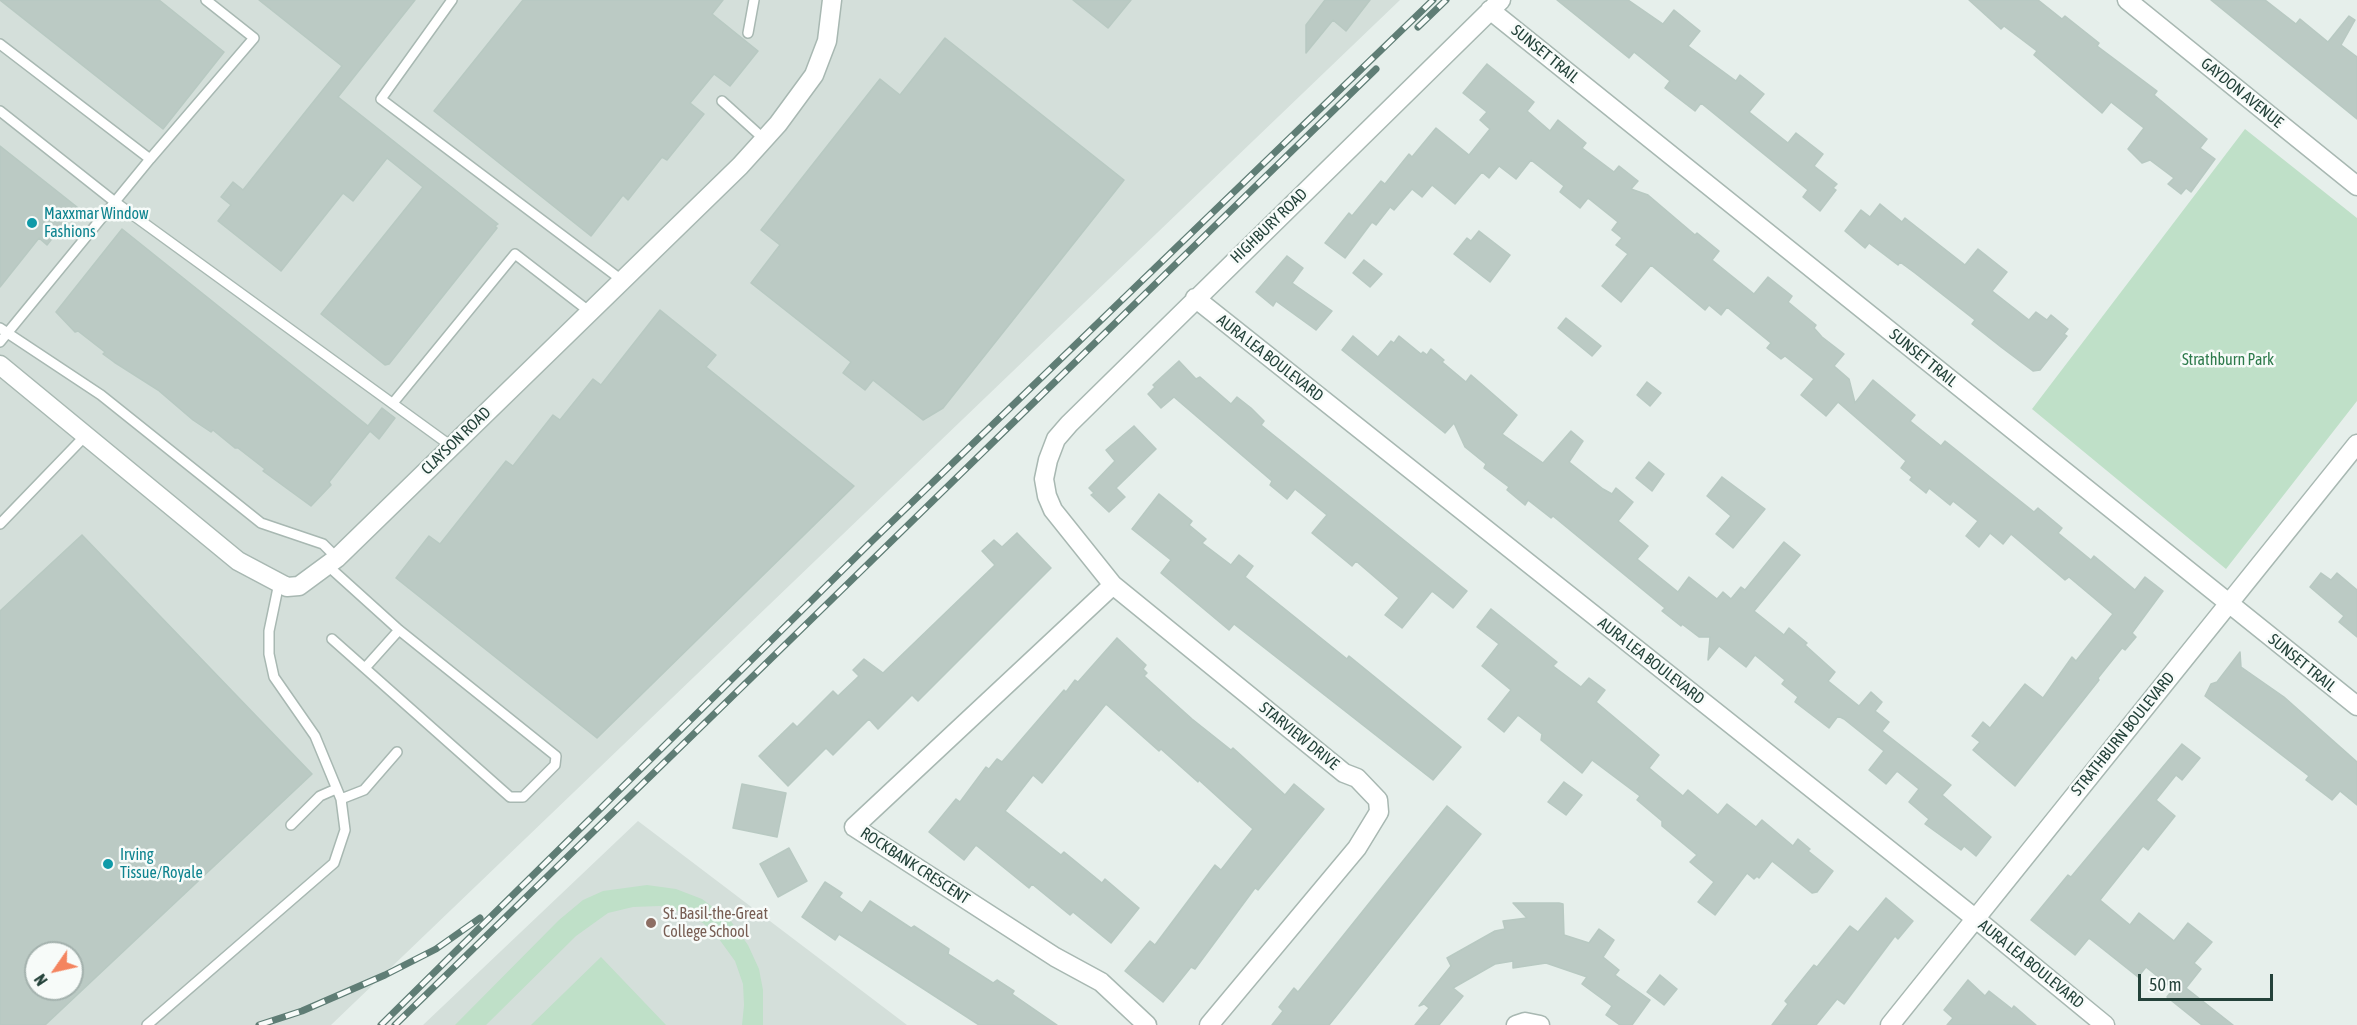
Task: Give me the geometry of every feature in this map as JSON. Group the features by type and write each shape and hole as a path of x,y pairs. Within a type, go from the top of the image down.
{"street":[{"name":"CLAYSON ROAD","path":"279,583 288,587 299,586 332,562 720,188 764,138 814,75 827,41 832,0"},
{"name":"GAYDON AVENUE","path":"2127,0 2357,186"},
{"name":"HIGHBURY ROAD","path":"1048,460 1056,439 1069,424 1495,5"},
{"name":"SUNSET TRAIL","path":"1495,5 2357,706"},
{"name":"AURA LEA BOULEVARD","path":"1195,298 1976,919 2105,1025"},
{"path":"0,365 238,561 279,583"},
{"name":"STRATHBURN BOULEVARD","path":"1890,1025 2357,444"},
{"name":"STARVIEW DRIVE","path":"1048,460 1044,479 1047,496 1053,510 1113,585 1344,773 1357,778 1378,800 1379,812 1357,848 1209,1025"},
{"name":"ROCKBANK CRESCENT","path":"1113,585 854,827 1055,957 1101,982 1147,1025"},
{"path":"1516,1025 1525,1022 1540,1025"}],"lane":[{"path":"0,342 4,330 254,38 206,0"},
{"path":"452,0 381,99 623,281"},
{"path":"748,33 754,0"},
{"path":"0,44 150,159"},
{"path":"722,101 764,138"},
{"path":"0,111 115,202 451,446"},
{"path":"393,403 515,254 590,312"},
{"path":"4,330 101,395 261,523 323,544 332,562 399,630 556,756 555,765 523,797 510,797 332,639"},
{"path":"0,524 86,435"},
{"path":"147,1025 334,863 345,830 341,800 315,736 274,677 269,654 269,631 279,583"},
{"path":"365,668 399,630"},
{"path":"341,800 364,790 397,752"},
{"path":"291,825 320,796 336,789"}],"shaded area":[{"path":"0,0 1400,0 331,1025 0,1025"},
{"name":"St. Basil-the-Great College School","path":"638,821 907,1025 423,1025"}],"green space":[{"name":"Strathburn Park","path":"2245,129 2357,218 2357,401 2226,569 2032,409"},
{"path":"647,885 676,889 702,899 730,920 748,945 759,969 763,990 763,1025 742,1025 743,984 735,961 719,939 703,923 684,913 660,906 633,907 608,913 576,936 486,1025 455,1025 559,920 583,900 603,891"},
{"path":"601,957 666,1025 531,1025"}],"building":[{"path":"0,0 159,0 224,52 163,129"},
{"path":"259,0 415,0 338,97 498,224 389,364 385,365 321,314 423,187 387,158 353,201 343,193 281,271 218,221 231,205 221,197 233,182 243,190 342,66"},
{"path":"523,0 723,0 712,14 758,51 730,86 714,74 690,103 704,114 667,160 662,157 628,200 623,195 591,236 434,111"},
{"path":"1073,0 1131,0 1108,28"},
{"path":"1325,0 1370,0 1346,31 1333,20 1306,53 1306,25"},
{"path":"1557,0 1628,0 1663,24 1674,10 1700,31 1688,46 1736,81 1740,75 1764,94 1749,112 1788,143 1796,133 1823,154 1814,166 1837,184 1833,188 1836,190 1820,211 1803,197 1808,190 1701,103 1695,111 1665,88 1670,81 1634,52 1629,58"},
{"path":"1969,0 2038,0 2062,19 2065,16 2099,43 2097,46 2157,91 2154,95 2207,139 2200,148 2215,159 2191,192 2186,188 2181,194 2168,184 2174,178 2150,160 2142,163 2128,149 2144,128 2111,102 2102,113 2034,55 2037,51 2004,26 2001,29"},
{"path":"2211,0 2265,0 2296,24 2300,19 2328,42 2349,16 2355,20 2341,45 2357,57 2357,119"},
{"path":"945,38 1124,180 943,408 923,420 873,380 865,390 843,373 851,362 751,283 780,245 761,230 880,79 900,95"},
{"path":"1487,64 1534,102 1527,111 1550,131 1558,120 1586,143 1582,148 1614,172 1619,166 1638,181 1631,189 1648,195 1695,235 1697,233 1719,251 1712,260 1754,294 1768,277 1792,296 1788,302 1816,325 1814,328 1822,337 1844,354 1834,366 1849,379 1855,403 1873,380 1915,415 1910,421 1941,446 1945,441 2034,512 2038,508 2062,528 2058,533 2091,560 2094,556 2135,590 2145,577 2163,591 2132,633 2136,637 2125,650 2122,648 2015,786 1973,750 1980,742 1972,736 1983,722 1990,728 2025,684 2043,698 2072,657 2076,661 2113,614 2069,577 2065,580 2011,534 2003,544 1990,533 1979,547 1966,536 1978,521 1953,501 1950,505 1929,488 1926,493 1910,480 1912,477 1901,468 1906,461 1838,402 1826,416 1801,395 1814,379 1785,356 1781,359 1767,348 1771,343 1727,307 1721,315 1709,305 1705,310 1651,265 1621,302 1602,286 1628,254 1616,245 1622,238 1612,230 1618,222 1588,198 1580,208 1560,192 1564,186 1531,160 1516,179 1499,166 1489,178 1482,172 1455,204 1432,185 1422,197 1412,189 1394,210 1390,207 1376,225 1372,222 1345,258 1325,243 1349,213 1352,216 1381,181 1385,184 1409,154 1412,157 1436,128 1469,155 1490,129 1480,120 1487,112 1463,93"},
{"name":"Maxxmar Window Fashions","path":"0,146 77,207 47,245 39,238 0,287"},
{"path":"1880,204 1902,222 1905,218 1965,265 1978,249 2007,272 1992,291 2029,320 2036,312 2047,320 2051,315 2068,329 2064,334 2067,336 2040,370 2033,371 2001,347 1972,324 1975,320 1900,262 1898,265 1869,243 1865,248 1845,231 1861,210 1870,217"},
{"path":"122,229 368,426 382,408 395,418 379,439 370,431 329,482 331,485 311,506 263,471 265,469 238,448 213,430 211,432 193,420 158,390 103,354 105,352 78,331 75,332 56,312"},
{"path":"1479,231 1510,255 1490,282 1454,254 1467,238 1471,241"},
{"path":"1287,256 1303,268 1292,283 1332,311 1316,330 1276,301 1273,306 1256,292"},
{"path":"1364,260 1382,274 1370,287 1353,273"},
{"path":"660,310 716,355 706,367 854,486 597,738 396,578 429,536 440,544 506,461 513,466 553,415 560,420 593,379 601,385"},
{"path":"1566,318 1601,346 1592,356 1558,328"},
{"path":"1353,336 1378,357 1391,341 1394,343 1399,336 1421,354 1423,352 1427,355 1431,349 1444,360 1442,362 1466,382 1471,375 1517,415 1502,434 1543,463 1571,431 1583,441 1569,462 1603,489 1612,494 1616,488 1633,502 1618,521 1648,546 1637,559 1678,592 1689,577 1717,599 1723,592 1731,599 1741,587 1745,590 1784,542 1800,555 1754,611 1784,635 1789,628 1807,643 1805,645 1835,672 1828,681 1859,706 1871,692 1882,702 1875,711 1889,722 1882,731 1951,785 1942,795 1991,837 1976,856 1964,846 1961,850 1925,824 1929,819 1909,802 1919,789 1897,771 1886,784 1869,770 1884,751 1838,716 1829,728 1795,702 1798,697 1782,684 1785,680 1755,655 1746,667 1719,646 1708,660 1710,637 1699,637 1682,624 1681,626 1662,611 1665,608 1553,516 1551,518 1528,500 1525,505 1507,490 1509,487 1484,468 1486,464 1465,447 1454,423 1445,433 1342,350"},
{"path":"1179,361 1196,379 1200,377 1231,404 1237,397 1251,408 1264,421 1261,425 1467,591 1453,608 1432,591 1402,628 1385,615 1399,598 1356,561 1352,566 1312,533 1327,515 1295,489 1287,499 1270,485 1272,481 1174,397 1161,408 1148,394 1155,387 1153,385"},
{"path":"1647,382 1661,393 1650,406 1637,395"},
{"path":"1134,426 1156,449 1116,488 1125,497 1109,512 1091,495 1094,493 1089,488 1115,461 1106,450"},
{"path":"1649,462 1664,474 1652,491 1636,478"},
{"path":"1722,477 1765,509 1733,548 1716,534 1731,516 1707,496"},
{"path":"1159,494 1192,521 1189,525 1206,539 1202,543 1231,565 1239,555 1253,566 1245,577 1347,659 1349,656 1461,747 1433,780 1234,624 1229,630 1161,573 1171,560 1132,529"},
{"path":"1017,533 1051,568 918,701 912,695 878,729 869,719 833,755 826,748 788,786 759,756 793,723 797,727 833,691 838,696 859,676 853,670 864,659 883,673 995,565 982,551 994,540 1002,547"},
{"name":"Irving Tissue/Royale","path":"82,535 312,774 84,988 84,941 24,941 24,1001 71,1001 45,1025 0,1025 0,611"},
{"path":"2321,573 2331,580 2337,573 2357,590 2357,637 2339,622 2344,616 2310,587"},
{"path":"1491,609 1557,662 1553,666 1581,687 1589,678 1605,690 1596,702 1659,755 1649,768 1683,796 1688,790 1718,815 1727,804 1756,827 1762,820 1793,846 1798,839 1810,849 1808,851 1833,871 1817,892 1812,893 1772,861 1759,878 1757,876 1754,879 1747,873 1715,915 1698,902 1714,882 1690,862 1697,855 1662,826 1662,821 1637,800 1640,796 1592,760 1582,773 1541,740 1542,734 1518,715 1504,732 1488,719 1511,690 1482,666 1499,644 1477,627"},
{"path":"1117,638 1146,665 1143,669 1147,673 1144,676 1192,719 1231,750 1233,748 1285,795 1294,784 1324,809 1258,890 1255,888 1195,969 1191,967 1163,1002 1125,971 1150,941 1155,945 1215,865 1221,870 1253,829 1199,780 1198,782 1161,749 1159,751 1106,704 1042,783 1033,775 1005,811 1061,855 1064,852 1102,883 1105,879 1139,908 1111,943 1073,912 1070,915 1032,884 1029,888 976,845 964,860 929,832 956,799 960,802 986,767 989,769 997,759 1002,762 1064,690 1066,692 1075,680 1078,682"},
{"path":"2240,652 2241,667 2284,697 2357,762 2357,805 2340,791 2332,800 2306,780 2309,776 2205,696 2211,684 2217,682"},
{"path":"2182,744 2200,758 2182,780 2176,775 2156,800 2175,816 2148,850 2143,846 2100,900 2130,925 2139,913 2174,941 2188,923 2212,942 2194,963 2201,969 2186,988 2233,1025 2202,1025 2167,997 2173,989 2146,967 2138,977 2089,938 2075,955 2031,920 2068,875 2071,877"},
{"path":"1564,782 1582,795 1566,815 1548,802"},
{"path":"742,784 786,793 777,837 733,828"},
{"path":"1447,806 1481,834 1354,994 1329,1025 1272,1025 1283,1011 1279,1007 1294,988 1298,992"},
{"path":"789,848 807,881 778,897 760,864"},
{"path":"825,882 842,893 839,897 862,913 870,901 911,928 914,926 949,949 948,954 993,983 997,980 1014,991 1012,994 1057,1025 979,1025 839,934 835,940 802,917"},
{"path":"1886,898 1913,921 1898,939 1895,936 1844,1004 1837,999 1816,1025 1772,1025 1788,1004 1785,1001 1814,965 1817,967 1850,926 1858,932"},
{"path":"1513,903 1563,904 1564,935 1589,943 1599,929 1614,940 1603,957 1619,970 1615,975 1650,1000 1632,1025 1620,1025 1606,1015 1612,1006 1582,984 1587,977 1546,963 1513,968 1513,961 1495,964 1453,988 1463,996 1439,1025 1415,1025 1429,1008 1424,1004 1419,1006 1451,966 1447,958 1495,931 1505,929 1503,921 1527,918"},
{"path":"1660,975 1677,989 1664,1005 1647,992"},
{"path":"1968,980 1985,996 1989,991 2012,1009 2014,1006 2036,1025 1947,1025 1953,1018 1944,1010"}],"railway":[{"path":"381,1025 874,539 1433,0"},
{"path":"1418,27 1446,0"},
{"path":"395,1025 1376,69"},
{"path":"259,1025 302,1011 385,975 436,949 480,918"}],"place":[{"name":"Maxxmar Window Fashions","path":"32,223"},
{"name":"Irving Tissue/Royale","path":"108,864"},
{"name":"St. Basil-the-Great College School","path":"651,923"}]}
